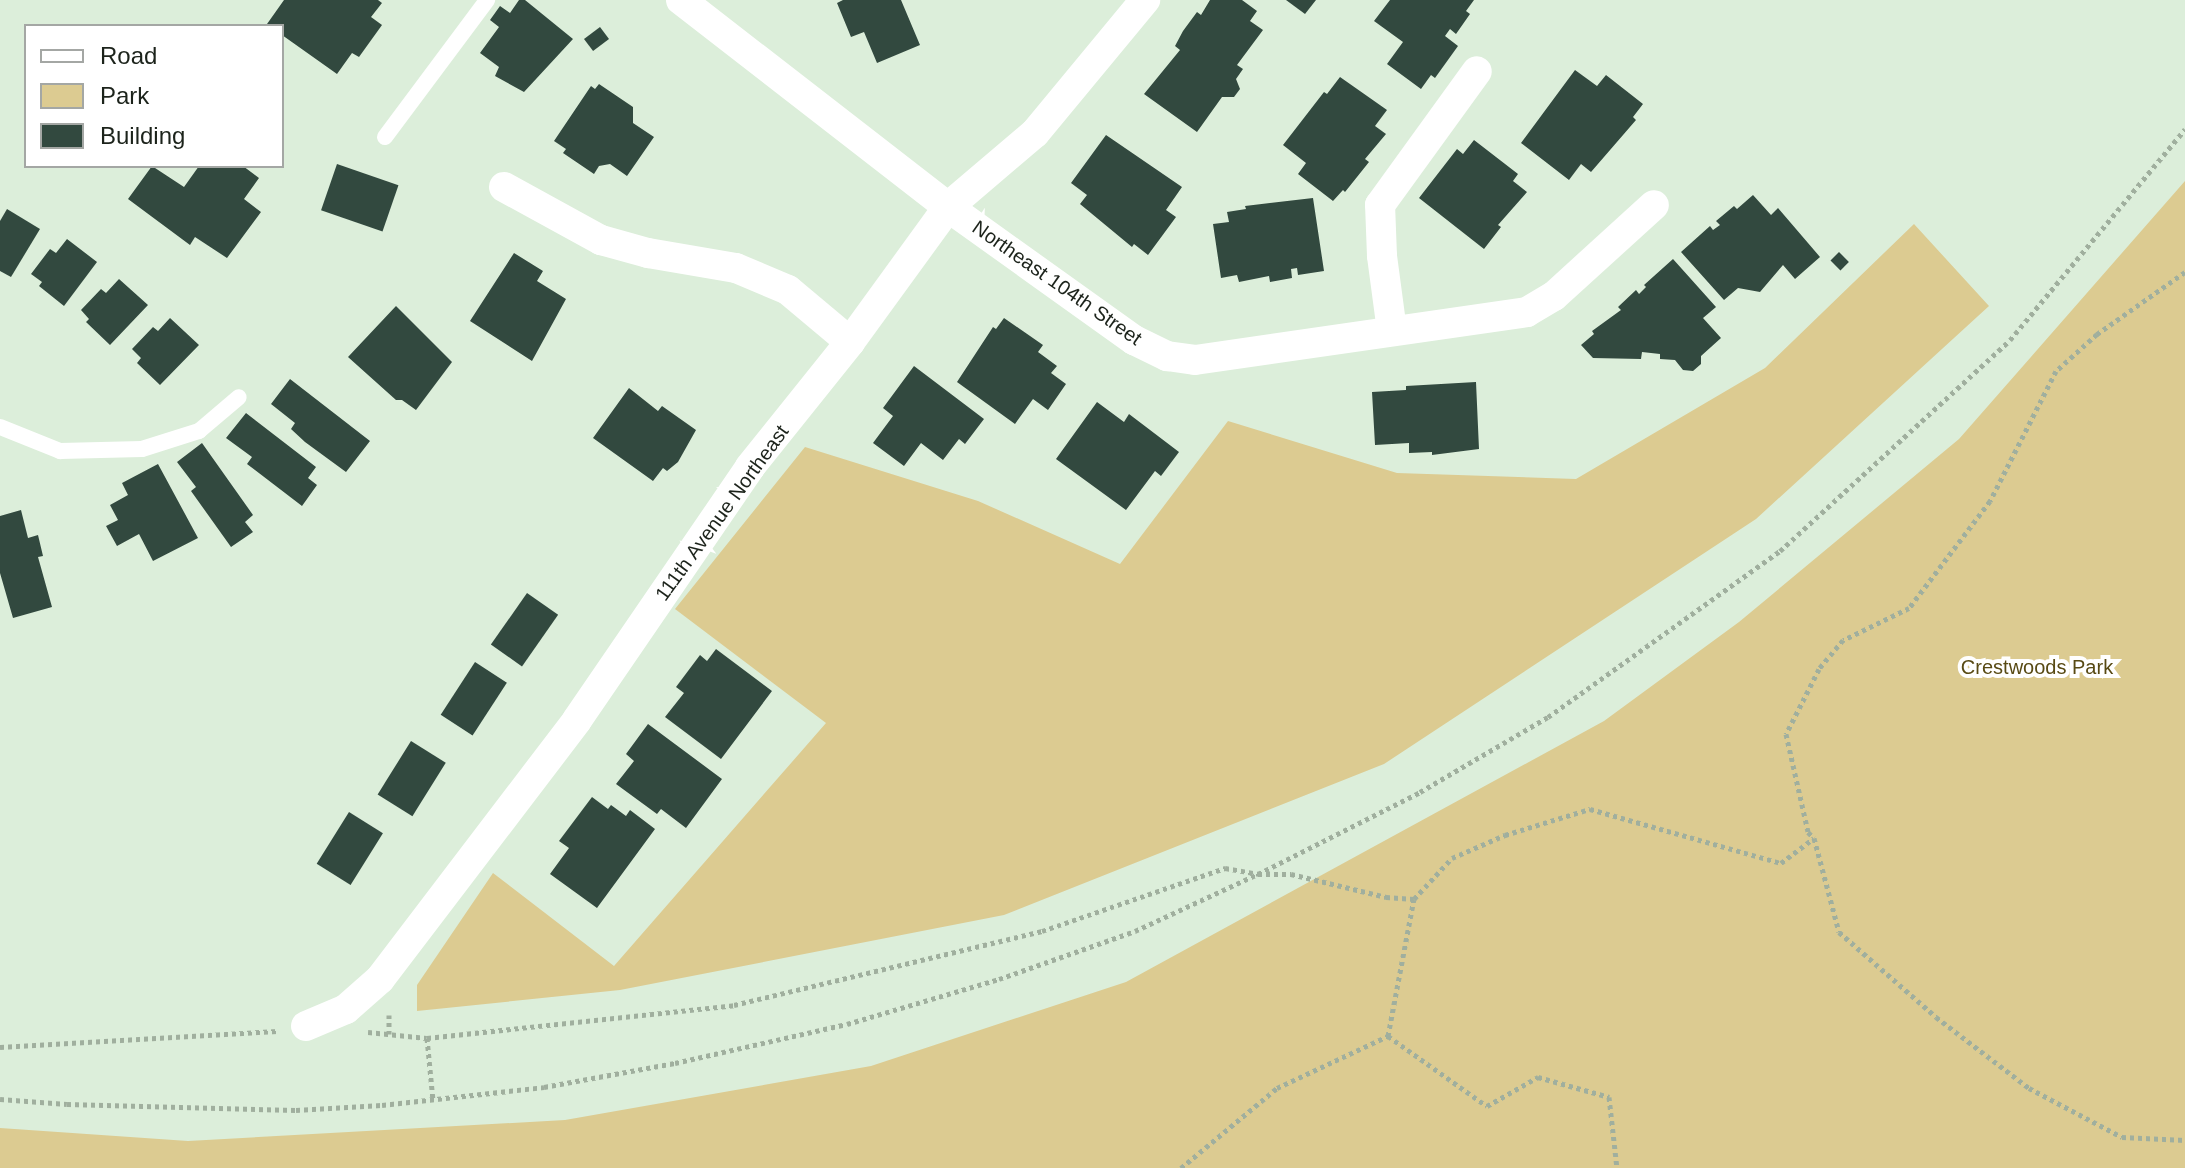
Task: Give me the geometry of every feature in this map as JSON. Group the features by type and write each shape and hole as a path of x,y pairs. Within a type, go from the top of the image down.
{"street":[{"name":"Northeast 104th Street","path":"681,0 948,207 1134,340 1167,356 1195,360 1527,312 1554,296 1654,205"},
{"name":"111th Avenue Northeast","path":"306,1026 346,1009 380,979 577,720 750,467 850,342 948,207 1035,133 1145,0"},
{"path":"1392,331 1382,256 1380,205 1477,71"},
{"path":"504,187 601,240 648,253 736,268 788,290 850,342"}],"lane":[{"path":"385,137 487,0"},
{"path":"0,427 60,451 142,449 199,431 239,397"}],"path":[{"path":"0,1099 83,1105 296,1110 433,1100 544,1087 675,1063 847,1024 999,979 1135,931 1258,874 1420,792 1548,717 1780,551 2010,340 2185,129"},
{"path":"2185,272 2097,334 2056,371 1990,501 1909,608 1843,640 1819,669 1786,734 1808,832 1814,838 1839,932 1936,1017 2029,1088 2122,1137 2185,1140"},
{"path":"1388,1036 1414,899 1452,858 1505,835 1590,809 1781,863 1814,838"},
{"path":"361,1032 427,1038 734,1005 1042,931 1225,868 1258,874 1291,874 1386,897 1414,899"},
{"path":"389,1010 389,1034"},
{"path":"0,1047 264,1034 306,1026"},
{"path":"1181,1168 1277,1088 1388,1036"},
{"path":"1388,1036 1487,1106 1538,1077 1609,1097 1617,1168"},
{"path":"427,1038 433,1100"}],"green space":[{"name":"Crestwoods Park","path":"2185,181 2185,1168 0,1168 0,1128 188,1141 565,1120 871,1066 1126,982 1604,721 1739,622 1959,439"},
{"path":"1914,224 1989,306 1756,519 1384,764 1004,915 620,990 417,1011 417,985 493,873 614,966 826,723 675,609 805,447 978,501 1120,564 1228,421 1397,473 1576,479 1765,368"}],"building":[{"path":"284,0 378,0 382,3 371,17 382,25 359,57 352,53 337,74 284,36 284,24 267,24"},
{"path":"519,0 525,0 573,39 524,92 495,76 499,67 480,53 499,27 490,20 500,6 510,13"},
{"path":"843,0 901,0 920,45 877,63 864,32 851,37 837,3"},
{"path":"1210,0 1242,0 1257,11 1250,21 1263,30 1237,65 1243,69 1236,79 1240,89 1234,97 1222,97 1197,132 1144,94 1180,50 1175,46 1183,31 1197,12 1201,15"},
{"path":"1286,0 1316,0 1305,14"},
{"path":"1390,0 1474,0 1466,11 1470,14 1456,34 1450,29 1445,36 1458,46 1435,78 1431,75 1421,89 1387,64 1403,42 1374,21"},
{"path":"600,27 609,39 593,51 584,39"},
{"path":"1575,70 1597,86 1606,75 1643,104 1633,117 1636,120 1591,172 1581,164 1569,180 1521,143"},
{"path":"1340,77 1387,110 1375,126 1386,134 1365,159 1369,162 1345,192 1343,190 1333,201 1298,174 1306,163 1283,145 1324,92 1327,94"},
{"path":"599,84 633,107 633,123 654,137 627,176 610,164 599,166 594,174 563,153 566,149 554,141 591,86 595,89"},
{"path":"1106,135 1182,187 1166,210 1176,217 1148,255 1134,244 1132,247 1080,204 1087,195 1071,183"},
{"path":"1474,140 1518,174 1513,181 1527,192 1498,225 1501,227 1484,249 1419,198 1457,149 1463,154"},
{"path":"337,164 398,185 383,231 321,210"},
{"path":"151,168 184,187 198,168 246,168 259,178 244,199 261,212 227,258 195,237 190,245 128,199"},
{"path":"1753,195 1771,215 1778,208 1820,257 1795,279 1783,265 1760,292 1738,288 1724,300 1681,252 1710,226 1713,230 1720,225 1716,221 1734,206 1737,209"},
{"path":"1313,198 1324,271 1298,275 1297,268 1291,269 1292,278 1270,282 1269,276 1239,282 1237,275 1221,278 1213,224 1229,222 1227,212 1246,209 1245,206"},
{"path":"7,209 40,229 11,277 0,271 0,221"},
{"path":"67,239 97,262 64,306 39,286 42,282 31,274 50,249 56,253"},
{"path":"1839,252 1849,262 1840,270 1831,260"},
{"path":"514,253 543,271 537,281 566,299 532,361 470,321"},
{"path":"1673,259 1716,307 1703,318 1721,338 1701,356 1701,364 1693,371 1683,370 1675,360 1660,359 1660,354 1642,352 1641,359 1593,358 1581,345 1594,334 1592,331 1621,310 1618,307 1636,290 1639,294 1646,287 1644,285"},
{"path":"119,279 148,305 110,345 86,322 89,319 81,310 101,289 106,293"},
{"path":"396,306 452,362 416,410 402,400 396,400 348,357"},
{"path":"170,318 199,345 160,385 137,363 141,358 132,349 153,327 158,331"},
{"path":"1004,318 1043,345 1038,352 1057,366 1051,373 1066,384 1048,410 1033,399 1015,424 957,382 993,327 996,329"},
{"path":"914,366 984,419 965,444 959,439 943,460 921,443 904,466 873,443 893,416 883,408"},
{"path":"290,379 370,441 346,472 305,442 291,429 295,423 271,404"},
{"path":"1476,382 1479,449 1432,455 1432,452 1409,453 1409,443 1375,445 1372,392 1406,390 1406,386"},
{"path":"629,388 658,411 662,406 696,430 678,462 667,471 663,468 653,481 593,438"},
{"path":"1097,402 1124,422 1129,414 1179,452 1161,476 1155,471 1126,510 1056,459"},
{"path":"246,413 316,467 308,478 317,485 302,506 247,464 252,457 226,438"},
{"path":"202,443 253,515 245,522 253,532 231,547 191,491 196,487 177,462"},
{"path":"158,464 198,538 153,561 139,534 117,546 106,526 118,520 110,505 128,495 122,483"},
{"path":"21,510 28,538 38,535 43,556 38,557 52,607 13,618 0,573 0,516"},
{"path":"527,593 558,615 522,666 491,645"},
{"path":"716,649 772,691 721,759 665,717 684,693 676,687 700,655 707,661"},
{"path":"475,662 507,683 473,736 441,715"},
{"path":"648,724 722,779 686,828 661,809 657,814 616,784 634,761 626,754"},
{"path":"411,741 446,763 412,816 378,794"},
{"path":"592,797 608,809 611,805 626,816 630,810 655,829 597,908 550,874 569,848 559,841"},
{"path":"349,812 383,833 351,885 317,864"}]}
